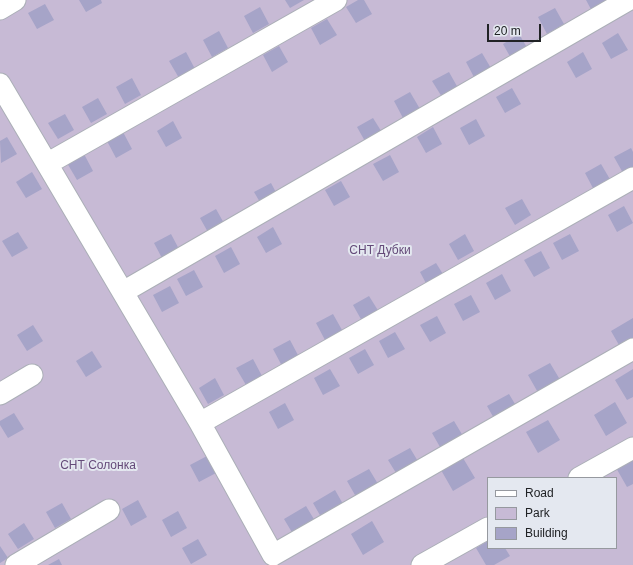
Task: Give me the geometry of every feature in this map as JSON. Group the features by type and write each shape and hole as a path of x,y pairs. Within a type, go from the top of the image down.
{"street":[{"path":"0,9 15,0"},
{"path":"52,161 336,0"},
{"path":"123,292 628,0"},
{"path":"0,84 200,423 273,555 633,349"},
{"path":"200,423 633,178"},
{"path":"0,394 32,375"},
{"path":"581,477 633,448"},
{"path":"16,565 109,510"},
{"path":"422,565 487,529"}],"green space":[{"name":"СНТ Дубки","path":"0,0 633,0 633,565 0,565"}],"building":[{"path":"79,0 101,0 102,3 86,12"},
{"path":"285,0 304,0 290,8"},
{"path":"358,0 364,0 372,14 356,23 346,7"},
{"path":"586,0 607,0 593,13"},
{"path":"45,4 54,20 37,29 28,13"},
{"path":"260,7 269,24 253,33 244,16"},
{"path":"555,8 564,24 547,34 538,17"},
{"path":"327,19 337,35 320,45 311,28"},
{"path":"219,31 228,48 212,57 203,40"},
{"path":"618,33 628,50 611,59 602,43"},
{"path":"519,34 529,51 512,60 503,44"},
{"path":"279,46 288,62 272,72 263,55"},
{"path":"186,52 195,69 179,78 169,61"},
{"path":"583,52 592,69 576,78 567,62"},
{"path":"482,53 492,70 475,79 466,62"},
{"path":"449,72 458,88 442,97 432,81"},
{"path":"132,78 141,95 125,104 116,87"},
{"path":"512,88 521,104 505,113 496,97"},
{"path":"410,92 420,109 403,118 394,101"},
{"path":"98,98 107,114 91,123 82,107"},
{"path":"65,114 74,130 58,139 48,123"},
{"path":"373,118 383,134 366,143 357,127"},
{"path":"476,119 485,136 469,145 460,128"},
{"path":"173,121 182,138 166,147 157,131"},
{"path":"433,127 442,144 426,153 417,137"},
{"path":"123,132 132,149 116,158 107,141"},
{"path":"7,137 17,154 1,163 0,141"},
{"path":"631,148 633,152 633,168 623,173 614,157"},
{"path":"84,154 93,171 77,180 67,163"},
{"path":"390,155 399,172 383,181 373,164"},
{"path":"601,164 611,181 594,190 585,173"},
{"path":"32,172 42,189 26,198 16,182"},
{"path":"341,181 350,197 334,206 325,190"},
{"path":"271,183 280,200 264,209 254,192"},
{"path":"522,199 531,215 515,225 505,208"},
{"path":"624,206 633,223 617,232 608,215"},
{"path":"216,209 225,225 209,234 200,218"},
{"path":"273,227 282,244 266,253 257,237"},
{"path":"18,232 28,248 12,257 2,241"},
{"path":"171,234 180,251 163,260 154,243"},
{"path":"465,234 474,251 458,260 449,244"},
{"path":"570,234 579,251 562,260 553,243"},
{"path":"231,247 240,264 224,273 215,256"},
{"path":"541,251 550,268 534,277 524,260"},
{"path":"436,263 446,279 429,289 420,272"},
{"path":"194,270 203,287 186,296 177,279"},
{"path":"502,274 511,291 495,300 486,283"},
{"path":"170,286 179,303 162,312 153,295"},
{"path":"471,295 480,312 463,321 454,304"},
{"path":"369,296 379,312 362,321 353,305"},
{"path":"333,314 342,330 325,340 316,323"},
{"path":"437,316 446,333 430,342 420,325"},
{"path":"633,318 633,346 623,352 611,331"},
{"path":"33,325 43,341 27,351 17,335"},
{"path":"395,332 405,349 388,358 379,341"},
{"path":"290,340 299,357 282,366 273,349"},
{"path":"365,349 374,365 358,374 349,358"},
{"path":"92,351 102,367 86,377 76,361"},
{"path":"253,359 262,376 246,385 236,368"},
{"path":"550,363 562,383 540,396 528,375"},
{"path":"330,369 340,386 323,395 314,378"},
{"path":"633,369 633,397 627,400 615,380"},
{"path":"215,378 224,395 208,404 199,388"},
{"path":"509,394 521,414 499,427 487,406"},
{"path":"615,402 627,423 606,436 594,415"},
{"path":"285,403 294,420 278,429 269,412"},
{"path":"14,413 24,429 8,438 0,425 0,421"},
{"path":"548,420 560,440 538,453 526,432"},
{"path":"454,421 466,441 444,454 432,433"},
{"path":"410,448 422,468 401,481 388,460"},
{"path":"207,456 216,473 199,482 190,465"},
{"path":"633,456 633,484 627,487 615,466"},
{"path":"463,458 475,478 453,491 441,470"},
{"path":"369,469 381,489 359,502 347,481"},
{"path":"335,490 347,511 325,524 313,503"},
{"path":"138,500 147,517 131,526 122,509"},
{"path":"62,503 71,519 55,528 46,512"},
{"path":"306,506 318,526 296,539 284,519"},
{"path":"178,511 187,528 171,537 162,520"},
{"path":"372,521 384,542 363,555 351,534"},
{"path":"24,523 34,539 18,549 8,534"},
{"path":"198,539 207,555 191,564 182,548"},
{"path":"487,542 487,549 506,549 510,556 494,565 486,565 476,548"},
{"path":"0,546 8,558 0,563"},
{"path":"59,559 62,565 48,565"}],"park label":[{"name":"СНТ Солонка","path":"98,466"}]}
